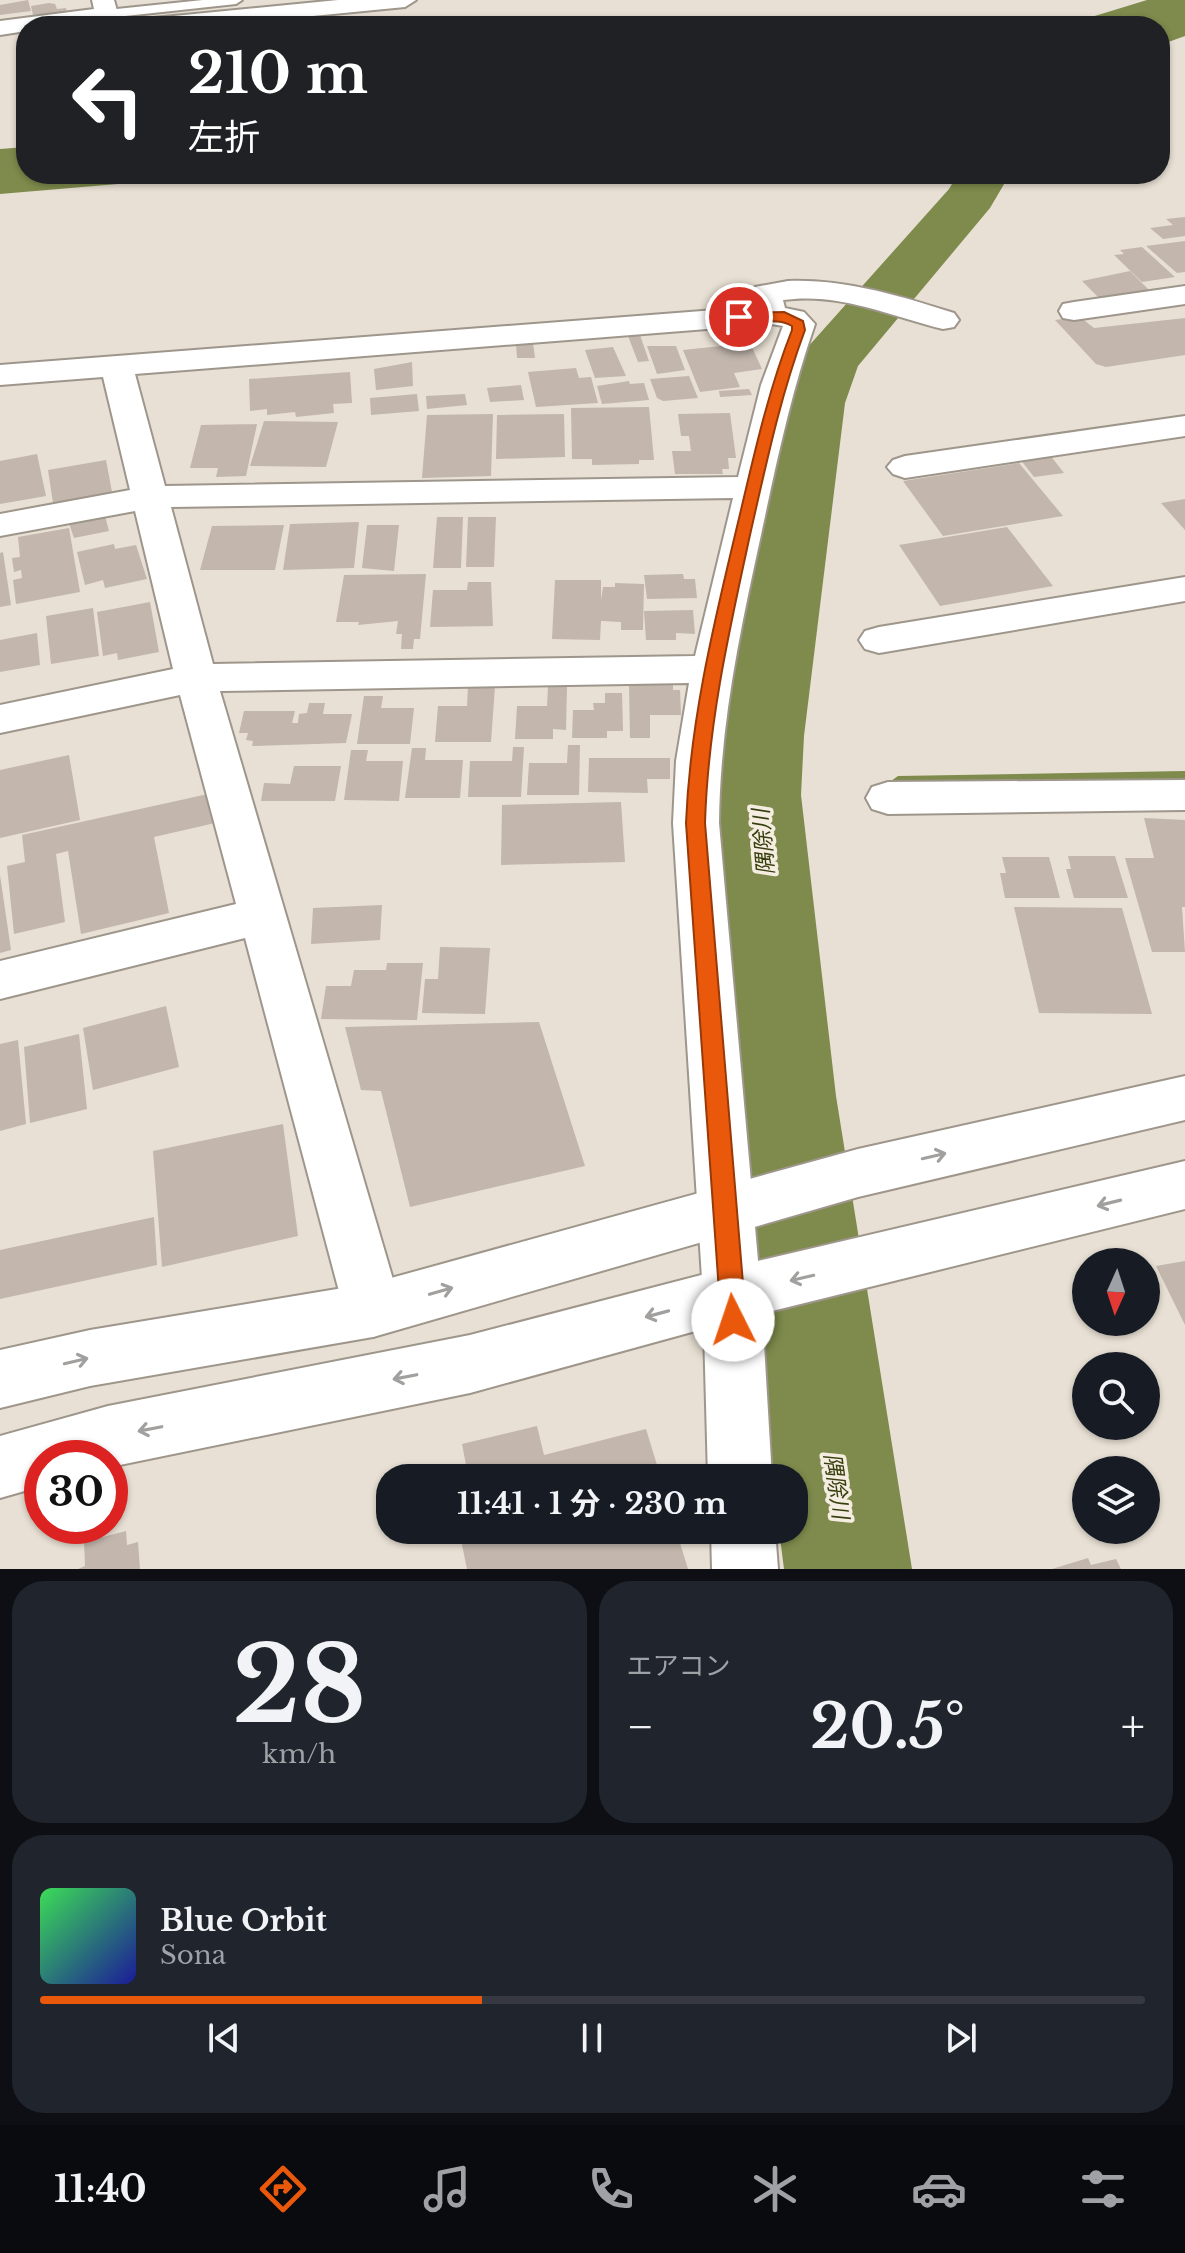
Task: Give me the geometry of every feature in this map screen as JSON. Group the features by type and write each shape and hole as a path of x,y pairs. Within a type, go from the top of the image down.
{"street":[{"path":"244,16 405,0"},
{"path":"53,16 106,4"},
{"path":"771,315 766,293 785,289 842,293 935,317"},
{"path":"1074,311 1185,295"},
{"path":"0,375 771,315 793,319 799,330 777,385 712,669 698,761 696,823 732,1294 739,1464"},
{"path":"116,365 196,678 265,915 373,1310"},
{"path":"905,467 1185,426"},
{"path":"0,525 152,497 754,487"},
{"path":"879,640 1185,589"},
{"path":"0,719 196,678 712,669"},
{"path":"888,798 1185,795"},
{"path":"0,980 265,915"},
{"path":"0,1379 90,1358 373,1310 858,1173 1185,1098"},
{"path":"0,1467 108,1437 470,1364 732,1294 1185,1185"},
{"path":"744,1544 745,1569"}],"lane":[{"path":"106,4 236,0"}],"shaded area":[{"path":"1147,0 1185,0 1185,36 1170,41 1170,16 1095,16"},
{"path":"16,148 16,184 118,184 0,194 0,149"}],"building":[{"path":"28,0 31,11 0,15 0,5"},
{"path":"55,4 57,9 66,8 67,14 33,15 31,6"},
{"path":"1185,217 1185,236 1163,239 1150,228 1173,225 1166,219"},
{"path":"1185,241 1185,272 1177,273 1146,246"},
{"path":"1142,247 1175,277 1142,282 1114,255 1124,254 1120,250"},
{"path":"1130,271 1149,290 1100,299 1082,281"},
{"path":"1080,317 1094,328 1185,318 1185,355 1106,367 1096,364 1055,320"},
{"path":"640,335 649,361 638,362 628,336"},
{"path":"533,343 535,358 517,358 516,344"},
{"path":"750,343 762,369 734,373 740,387 700,392 683,350"},
{"path":"647,346 676,346 685,370 657,374"},
{"path":"613,347 626,376 595,378 585,350"},
{"path":"412,362 413,386 376,390 374,369"},
{"path":"576,368 579,378 591,377 598,403 536,407 528,372"},
{"path":"350,372 352,403 333,404 334,413 296,417 295,412 267,415 267,409 250,411 249,379"},
{"path":"689,376 698,398 663,401 657,398 650,379"},
{"path":"629,381 630,384 644,383 649,400 602,404 597,386"},
{"path":"521,385 524,400 490,402 487,388"},
{"path":"749,389 752,395 720,397 719,391"},
{"path":"417,394 419,411 371,415 370,398"},
{"path":"465,394 467,405 427,409 426,396"},
{"path":"649,407 654,460 639,460 639,464 592,465 592,459 572,459 571,408"},
{"path":"730,413 736,458 728,458 729,469 722,469 723,474 675,474 672,451 691,451 689,436 681,436 678,414"},
{"path":"493,414 491,476 422,478 427,415"},
{"path":"564,414 565,457 496,459 497,415"},
{"path":"264,421 338,422 326,467 250,466"},
{"path":"257,424 246,476 216,477 218,468 190,468 201,425"},
{"path":"37,454 46,496 0,504 0,461"},
{"path":"1050,455 1064,473 1034,477 1020,459"},
{"path":"106,460 112,492 53,503 48,470"},
{"path":"1019,463 1063,516 943,536 903,481"},
{"path":"1185,499 1185,530 1161,503"},
{"path":"105,516 109,531 74,538 69,523"},
{"path":"437,517 463,517 461,568 433,568"},
{"path":"468,517 496,517 494,567 466,567"},
{"path":"359,522 354,568 283,570 290,524"},
{"path":"284,525 275,570 200,570 212,526"},
{"path":"367,525 399,525 394,571 362,568"},
{"path":"1007,527 1053,586 940,606 899,545"},
{"path":"69,528 80,592 16,604 13,580 22,578 21,570 14,572 12,558 20,557 18,537"},
{"path":"114,544 115,549 136,545 147,579 105,588 103,580 85,585 77,552"},
{"path":"3,552 11,605 0,607 0,553"},
{"path":"426,574 420,639 414,639 413,649 401,649 402,634 396,634 398,621 358,625 359,622 336,622 344,575"},
{"path":"683,574 684,579 695,579 697,598 647,599 644,575"},
{"path":"555,580 601,580 601,600 603,587 615,587 615,583 644,584 643,630 621,630 621,622 601,621 600,640 552,639"},
{"path":"468,582 491,582 493,626 430,627 433,590 467,590"},
{"path":"150,602 159,652 118,660 117,653 103,656 97,612"},
{"path":"93,608 99,656 51,664 46,616"},
{"path":"693,610 695,634 676,633 676,640 646,640 644,611"},
{"path":"37,633 40,665 0,672 0,640"},
{"path":"629,684 673,684 673,690 680,690 681,715 650,715 650,738 630,738"},
{"path":"468,686 495,686 491,742 435,742 438,706 467,706"},
{"path":"548,687 567,687 566,730 553,729 553,739 515,739 517,706 547,706"},
{"path":"605,693 622,693 623,731 607,731 607,738 572,738 573,710 594,710 593,703 605,703"},
{"path":"364,696 383,696 381,708 414,708 410,744 357,744"},
{"path":"309,703 325,703 323,714 352,714 346,743 252,746 253,741 246,740 248,733 239,733 244,711 295,711 292,723 298,723 299,714 307,713"},
{"path":"568,745 580,745 579,795 527,795 529,763 567,763"},
{"path":"513,747 524,747 521,797 468,797 470,761 512,761"},
{"path":"412,748 426,748 425,760 463,760 460,798 405,798"},
{"path":"351,750 368,750 366,761 403,761 399,801 344,800"},
{"path":"69,755 80,820 0,838 0,770"},
{"path":"589,758 670,758 670,779 647,779 648,793 588,792"},
{"path":"294,766 341,766 335,801 261,801 264,783 290,784"},
{"path":"208,794 215,823 154,837 169,913 81,934 68,851 56,854 65,922 14,934 7,866 25,862 22,835"},
{"path":"621,802 625,862 501,865 502,805"},
{"path":"1144,818 1185,820 1185,907 1182,907 1185,952 1152,952 1125,858 1154,858"},
{"path":"1068,856 1115,856 1128,898 1074,898 1066,869 1071,869"},
{"path":"1002,857 1049,857 1060,898 1005,898 1000,873 1006,873"},
{"path":"0,875 11,950 0,953"},
{"path":"382,905 380,940 311,944 313,908"},
{"path":"1014,907 1122,908 1152,1014 1039,1013"},
{"path":"440,947 490,948 485,1014 422,1013 425,979 438,979"},
{"path":"387,963 423,963 417,1020 321,1019 326,986 351,986 354,970 386,970"},
{"path":"166,1006 179,1067 93,1090 83,1028"},
{"path":"539,1022 585,1166 410,1207 381,1091 361,1090 345,1027"},
{"path":"79,1034 87,1109 30,1123 24,1047"},
{"path":"18,1040 26,1124 0,1131 0,1044"},
{"path":"283,1124 298,1236 162,1267 153,1151"},
{"path":"154,1217 157,1265 0,1299 0,1250"},
{"path":"1185,1261 1185,1325 1160,1274 1160,1265"},
{"path":"537,1426 544,1455 646,1429 657,1464 466,1464 462,1444"},
{"path":"138,1542 140,1569 78,1569 85,1566 84,1544 127,1545"},
{"path":"462,1544 680,1544 688,1569 467,1569"},
{"path":"1088,1558 1091,1565 1116,1559 1121,1569 1052,1569"}],"waterway":[{"name":"隅除川","path":"848,1569 785,1096 758,795 762,736 812,403 828,362 971,197 978,184"},
{"path":"898,781 1185,776"}],"route":[{"path":"733,1320 696,823 698,761 712,669 777,385 799,330 799,324 784,316 739,317"}]}
